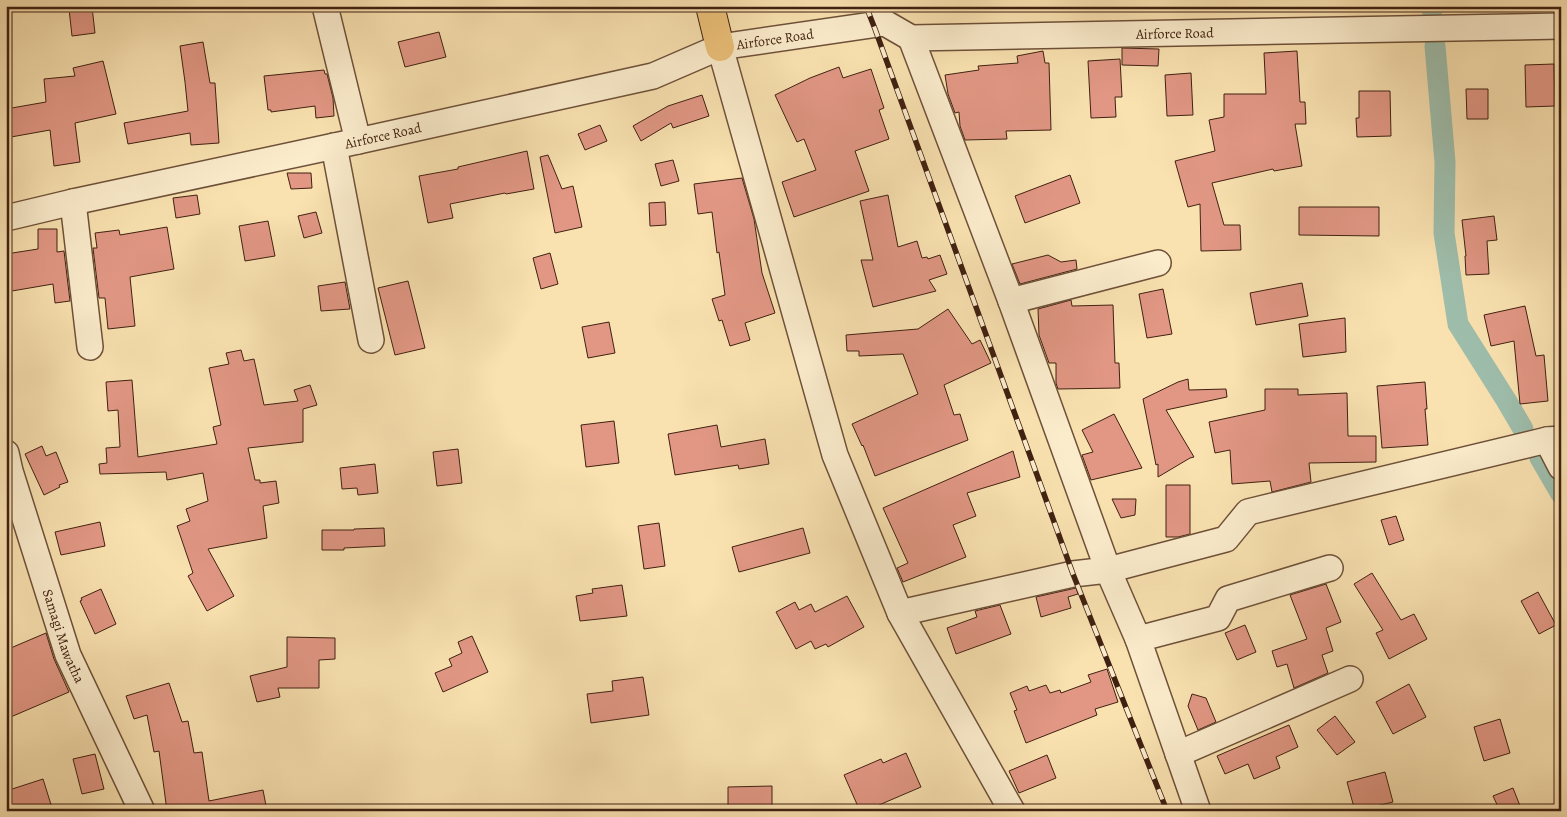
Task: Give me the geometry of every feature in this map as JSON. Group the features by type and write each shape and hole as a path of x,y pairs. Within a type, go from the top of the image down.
{"main road":[{"path":"710,6 720,47"}],"street":[{"path":"325,6 358,141"},
{"name":"Airforce Road","path":"6,218 653,76 720,47 885,23 911,38 1561,26"},
{"path":"911,38 1011,301 1108,570 1138,639 1198,811"},
{"path":"720,47 835,455 900,613 1012,811"},
{"path":"334,146 371,340"},
{"path":"73,202 90,347"},
{"path":"1011,301 1158,263"},
{"path":"900,613 1073,574 1108,570 1226,539 1248,512 1554,439 1561,467"},
{"name":"Samagi Mawatha","path":"6,453 68,654 142,811"},
{"path":"1138,639 1218,618 1228,598 1330,568"},
{"path":"1178,754 1350,679"}],"building":[{"path":"92,7 95,33 72,36 69,9"},
{"path":"439,32 446,57 405,67 398,42"},
{"path":"203,42 210,83 215,83 219,143 191,145 190,133 128,144 124,123 188,111 180,46"},
{"path":"1122,48 1159,49 1158,66 1122,65"},
{"path":"1043,51 1045,63 1049,63 1051,130 1006,131 1007,139 965,140 960,126 959,112 955,113 948,94 945,75 979,70 978,66 1018,63 1017,56"},
{"path":"1297,51 1300,102 1305,102 1306,124 1295,124 1302,166 1274,171 1273,169 1212,183 1224,225 1240,225 1241,250 1201,251 1200,204 1188,207 1175,161 1215,151 1209,120 1224,117 1224,94 1266,94 1264,53"},
{"path":"1120,59 1122,97 1115,97 1116,117 1091,118 1088,61"},
{"path":"103,61 116,114 75,123 80,162 54,166 50,130 11,137 6,109 46,102 44,79 75,76 73,68"},
{"path":"1554,64 1555,106 1526,107 1525,65"},
{"path":"839,67 843,78 871,69 884,108 879,110 889,139 855,151 869,191 794,217 782,182 816,170 804,139 797,142 775,95 810,78"},
{"path":"324,70 325,74 327,74 333,98 334,116 316,118 315,106 271,112 271,110 268,110 264,76"},
{"path":"1191,73 1193,115 1167,116 1165,75"},
{"path":"1466,89 1488,89 1488,119 1467,119"},
{"path":"1359,91 1390,91 1391,136 1357,137 1356,118 1359,118"},
{"path":"702,95 709,116 673,128 671,123 641,141 633,126 668,106"},
{"path":"600,125 607,141 585,150 578,134"},
{"path":"527,151 534,189 450,204 453,218 428,223 419,176 458,169 458,167"},
{"path":"548,155 562,189 573,186 582,227 555,233 540,157"},
{"path":"673,160 679,181 661,186 655,164"},
{"path":"287,173 311,173 312,188 291,189"},
{"path":"1070,175 1080,203 1025,223 1015,196"},
{"path":"742,178 754,219 762,273 775,313 745,323 750,340 730,346 722,320 719,321 712,299 725,295 712,212 698,214 694,184"},
{"path":"197,195 200,214 176,218 173,198"},
{"path":"888,195 898,247 917,241 922,258 927,257 928,259 940,255 947,274 929,280 936,291 873,307 861,260 873,260 860,201"},
{"path":"665,202 666,225 650,226 649,203"},
{"path":"1299,207 1379,207 1379,236 1299,235"},
{"path":"316,212 322,233 304,238 298,216"},
{"path":"1494,216 1497,240 1487,241 1489,274 1466,275 1462,220"},
{"path":"268,221 275,256 245,261 239,226"},
{"path":"167,227 174,269 130,277 135,326 108,329 105,298 99,298 93,248 97,248 95,233 119,230 120,235"},
{"path":"38,229 57,229 57,252 64,251 70,301 55,303 53,284 6,292 6,254 38,249"},
{"path":"550,253 558,284 541,289 533,258"},
{"path":"1048,255 1061,262 1076,260 1077,269 1020,284 1012,264"},
{"path":"408,281 425,348 395,355 378,288"},
{"path":"345,282 350,309 321,311 318,286"},
{"path":"1302,283 1308,316 1256,325 1250,293"},
{"path":"1163,289 1172,334 1147,338 1139,294"},
{"path":"1071,300 1072,306 1113,305 1115,363 1119,363 1120,388 1058,389 1056,383 1056,363 1049,363 1039,335 1038,309"},
{"path":"1525,306 1536,356 1544,355 1548,401 1520,404 1514,341 1491,346 1484,315"},
{"path":"948,309 972,344 980,340 991,363 944,385 954,415 960,414 968,440 875,476 863,445 852,424 918,394 903,354 859,356 859,351 847,351 846,335 918,329"},
{"path":"1345,318 1346,352 1303,357 1299,324"},
{"path":"609,322 615,353 588,358 582,327"},
{"path":"241,350 244,361 254,359 264,405 298,401 294,390 310,385 317,405 303,409 303,442 248,448 255,480 260,480 260,483 276,481 279,503 263,506 267,538 208,549 234,596 207,611 188,576 193,573 177,526 190,521 186,509 208,501 203,473 167,480 166,472 100,474 99,464 107,463 106,448 120,447 118,410 108,411 106,382 132,380 138,457 217,444 213,427 221,425 209,368 229,364 226,353"},
{"path":"1188,379 1189,390 1226,389 1227,397 1166,410 1194,457 1158,477 1158,464 1156,465 1143,399"},
{"path":"1425,382 1428,445 1382,448 1377,386"},
{"path":"1265,389 1298,389 1298,395 1347,393 1348,436 1376,436 1376,462 1309,463 1311,482 1272,492 1270,481 1232,484 1230,450 1215,453 1209,422 1265,410"},
{"path":"1114,414 1142,468 1091,480 1082,455 1093,452 1082,430"},
{"path":"614,421 619,463 586,467 581,425"},
{"path":"717,425 721,447 765,439 769,464 739,469 738,465 675,475 668,434"},
{"path":"42,446 46,456 56,452 68,482 59,485 60,487 44,495 25,454"},
{"path":"458,449 462,483 437,486 433,452"},
{"path":"1013,451 1020,477 967,493 976,516 953,525 966,557 903,582 897,568 908,563 883,508"},
{"path":"375,464 378,493 358,495 357,488 342,489 340,468"},
{"path":"1166,485 1190,485 1190,534 1166,537"},
{"path":"1112,499 1136,499 1135,515 1121,518"},
{"path":"1396,516 1404,540 1389,545 1381,520"},
{"path":"100,522 105,546 61,555 55,532"},
{"path":"659,523 665,566 644,569 638,526"},
{"path":"384,528 385,546 322,550 322,530"},
{"path":"803,528 810,553 739,572 732,547"},
{"path":"1372,573 1401,620 1414,614 1427,639 1389,659 1376,633 1383,630 1354,584"},
{"path":"1326,584 1341,622 1326,628 1333,651 1322,655 1328,673 1294,688 1287,664 1277,667 1272,651 1307,639 1290,595"},
{"path":"622,585 627,616 580,621 576,596 593,593 592,589"},
{"path":"1076,588 1078,594 1068,597 1071,608 1041,617 1036,597"},
{"path":"101,589 116,624 95,634 80,601 82,600 81,598"},
{"path":"1538,592 1556,625 1539,634 1521,601"},
{"path":"847,596 864,627 828,647 826,644 815,649 811,641 796,649 776,612 795,602 799,610 811,604 815,612"},
{"path":"1000,605 1011,634 956,654 947,628 977,617 975,611"},
{"path":"1245,625 1256,652 1237,660 1225,633"},
{"path":"46,633 54,659 69,692 6,719 6,650"},
{"path":"472,636 488,672 443,692 435,673 452,666 449,659 462,653 458,642"},
{"path":"287,637 335,638 335,659 319,660 319,688 278,688 280,697 257,702 250,676 287,667"},
{"path":"1107,669 1118,702 1095,709 1097,715 1026,743 1014,711 1017,710 1010,693 1027,686 1029,691 1046,685 1050,693 1060,690 1061,693 1091,682 1088,675"},
{"path":"643,677 649,715 591,723 587,694 613,691 612,681"},
{"path":"169,683 182,722 188,721 194,753 202,752 209,801 263,790 267,811 198,811 198,806 167,811 159,751 154,752 147,715 134,719 126,696"},
{"path":"1409,684 1426,717 1393,734 1376,702"},
{"path":"1192,694 1206,698 1216,722 1198,730 1188,706"},
{"path":"1335,716 1355,742 1337,755 1317,730"},
{"path":"1500,719 1510,753 1484,761 1474,727"},
{"path":"1289,725 1298,747 1276,757 1280,768 1254,779 1248,764 1225,774 1217,756"},
{"path":"906,753 921,787 879,805 881,811 860,811 844,775 881,759 883,763"},
{"path":"95,754 104,789 82,794 73,759"},
{"path":"1047,755 1056,778 1019,793 1009,771"},
{"path":"1385,772 1393,802 1355,811 1347,782"},
{"path":"43,779 53,811 6,811 6,791"},
{"path":"772,786 772,811 728,811 728,787"},
{"path":"1513,788 1522,811 1500,811 1493,796"}],"waterway":[{"path":"1431,6 1432,10"},
{"path":"1435,46 1445,162 1444,233 1458,324 1523,429"},
{"path":"1540,458 1561,494"}],"railway":[{"path":"866,6 1073,574 1167,811"}]}
